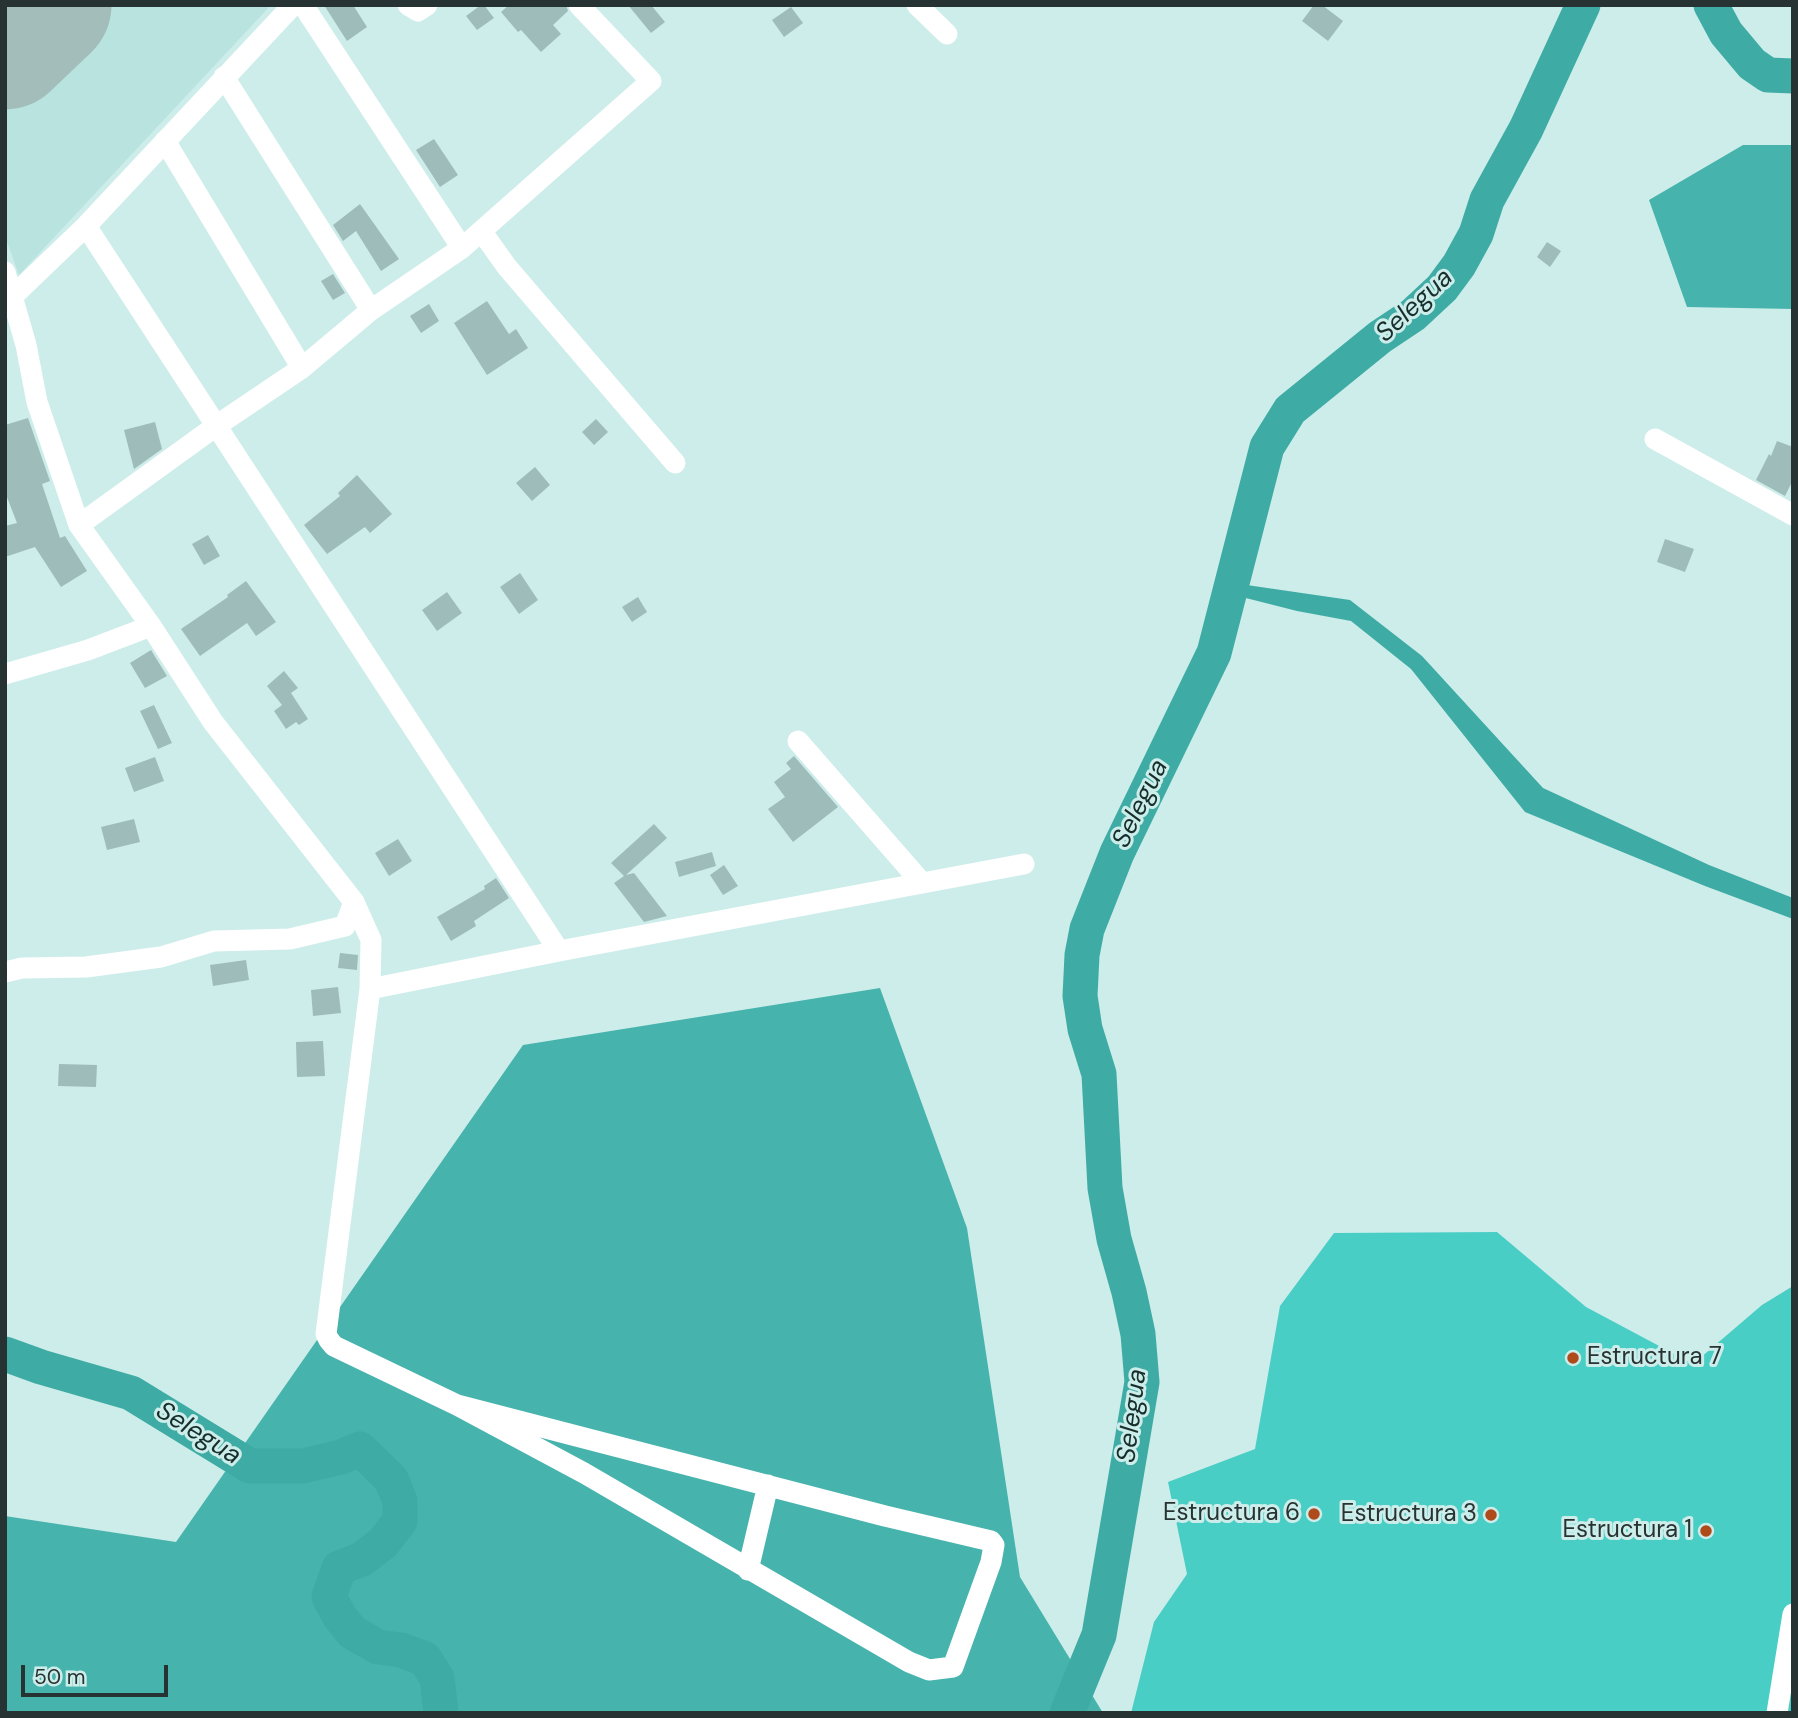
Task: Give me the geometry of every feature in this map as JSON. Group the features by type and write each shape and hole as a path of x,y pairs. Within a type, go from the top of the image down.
{"street":[{"path":"13,296 86,226 293,5"},
{"path":"303,5 462,248"},
{"path":"408,5 418,11 427,5"},
{"path":"79,526 216,426 302,368 371,310 462,248 652,81 579,5"},
{"path":"916,5 947,34"},
{"path":"223,77 371,310"},
{"path":"165,141 302,368"},
{"path":"86,226 559,951"},
{"path":"482,232 507,267 675,463"},
{"path":"5,272 13,296 12,321 26,345 37,402 79,526 151,626 213,722 354,902 371,940 370,989 326,1334 334,1346 457,1405 584,1473 909,1662 929,1670 953,1667 991,1562 994,1545 990,1541 457,1405"},
{"path":"1655,439 1793,514"},
{"path":"5,674 88,650 151,626"},
{"path":"798,741 922,883"},
{"path":"370,989 1024,864"},
{"path":"5,972 22,968 86,967 161,957 214,941 290,939 345,926 354,902"},
{"path":"748,1570 768,1485"},
{"path":"1777,1713 1793,1614"}],"shaded area":[{"path":"5,5 271,5 19,275 5,236"},
{"path":"1743,145 1793,145 1793,309 1687,307 1649,200"},
{"path":"1233,583 1350,600 1422,656 1543,788 1709,865 1793,898 1793,919 1525,812 1411,669 1351,621 1230,594"},
{"path":"880,988 967,1228 1020,1577 1103,1713 5,1713 5,1516 176,1542 523,1045"},
{"path":"1497,1232 1586,1307 1693,1364 1762,1305 1793,1286 1793,1713 1131,1713 1154,1622 1187,1574 1168,1482 1255,1449 1280,1306 1334,1233"}],"building":[{"path":"324,5 353,5 367,27 347,41"},
{"path":"484,5 494,18 477,30 466,16"},
{"path":"509,5 566,5 568,11 553,25 561,34 541,52 521,30 518,32 501,12"},
{"path":"628,5 651,5 665,22 651,33"},
{"path":"1314,5 1322,5 1343,21 1328,41 1302,21"},
{"path":"791,7 803,23 784,37 772,20"},
{"path":"434,139 458,175 440,187 416,150"},
{"path":"360,204 399,259 381,271 356,231 343,241 333,225"},
{"path":"1547,242 1561,251 1550,267 1537,257"},
{"path":"333,274 345,293 333,300 321,281"},
{"path":"487,301 509,334 516,329 528,348 487,375 454,323"},
{"path":"429,304 439,321 421,333 410,316"},
{"path":"28,418 50,481 42,484 60,538 65,536 87,571 61,587 35,547 5,557 5,526 17,523 5,492 5,425"},
{"path":"596,419 608,432 594,445 582,432"},
{"path":"155,422 162,449 134,469 124,430"},
{"path":"1777,441 1793,447 1793,480 1785,496 1756,480"},
{"path":"535,467 550,485 532,501 516,483"},
{"path":"357,475 392,514 370,533 365,527 327,554 304,525 340,496 338,493"},
{"path":"208,535 220,556 204,565 192,544"},
{"path":"1665,539 1694,549 1685,572 1657,562"},
{"path":"520,573 538,600 519,614 500,587"},
{"path":"246,581 276,622 256,636 247,623 200,656 181,629 228,597 227,595"},
{"path":"447,592 462,613 437,631 422,610"},
{"path":"638,597 647,612 632,622 622,607"},
{"path":"151,650 167,676 145,688 130,663"},
{"path":"284,671 298,688 291,693 308,719 299,725 296,722 286,729 274,711 282,705 267,686"},
{"path":"154,705 172,743 158,749 140,711"},
{"path":"794,756 838,807 793,842 768,809 785,797 774,782 791,769 786,763"},
{"path":"155,757 164,781 134,792 125,768"},
{"path":"134,819 140,842 107,850 101,827"},
{"path":"654,824 667,838 626,875 634,873 667,916 644,922 614,883 624,876 611,863"},
{"path":"398,839 412,861 389,876 375,853"},
{"path":"712,852 716,866 679,877 675,862"},
{"path":"724,865 738,886 723,895 710,875"},
{"path":"496,878 509,898 474,921 476,926 451,941 437,917 485,889 484,886"},
{"path":"340,953 358,955 357,970 338,968"},
{"path":"246,960 249,980 213,986 210,965"},
{"path":"338,987 341,1013 313,1016 311,990"},
{"path":"323,1041 325,1076 297,1077 296,1042"},
{"path":"59,1064 97,1065 96,1087 58,1086"}],"waterway":[{"name":"Selegua","path":"1067,1713 1099,1635 1142,1382 1138,1334 1114,1239 1105,1188 1099,1074 1085,1029 1080,996 1082,955 1087,929 1117,853 1214,653 1267,447 1290,410 1380,337 1413,315 1442,288 1459,265 1476,234 1487,200 1526,129 1583,5"},
{"name":"Selegua","path":"1711,5 1726,33 1752,64 1768,75 1793,76"},
{"name":"Selegua","path":"5,1354 131,1393 250,1466 303,1466 341,1457 360,1449 391,1479 400,1501 400,1521 383,1543 362,1559 339,1568 329,1597 352,1632 378,1647 401,1650 425,1659 437,1678 441,1713"}],"runway":[{"path":"5,44 46,5"}],"place":[{"name":"Estructura 7","path":"1573,1358"},
{"name":"Estructura 6","path":"1314,1514"},
{"name":"Estructura 3","path":"1491,1515"},
{"name":"Estructura 1","path":"1706,1531"}]}
